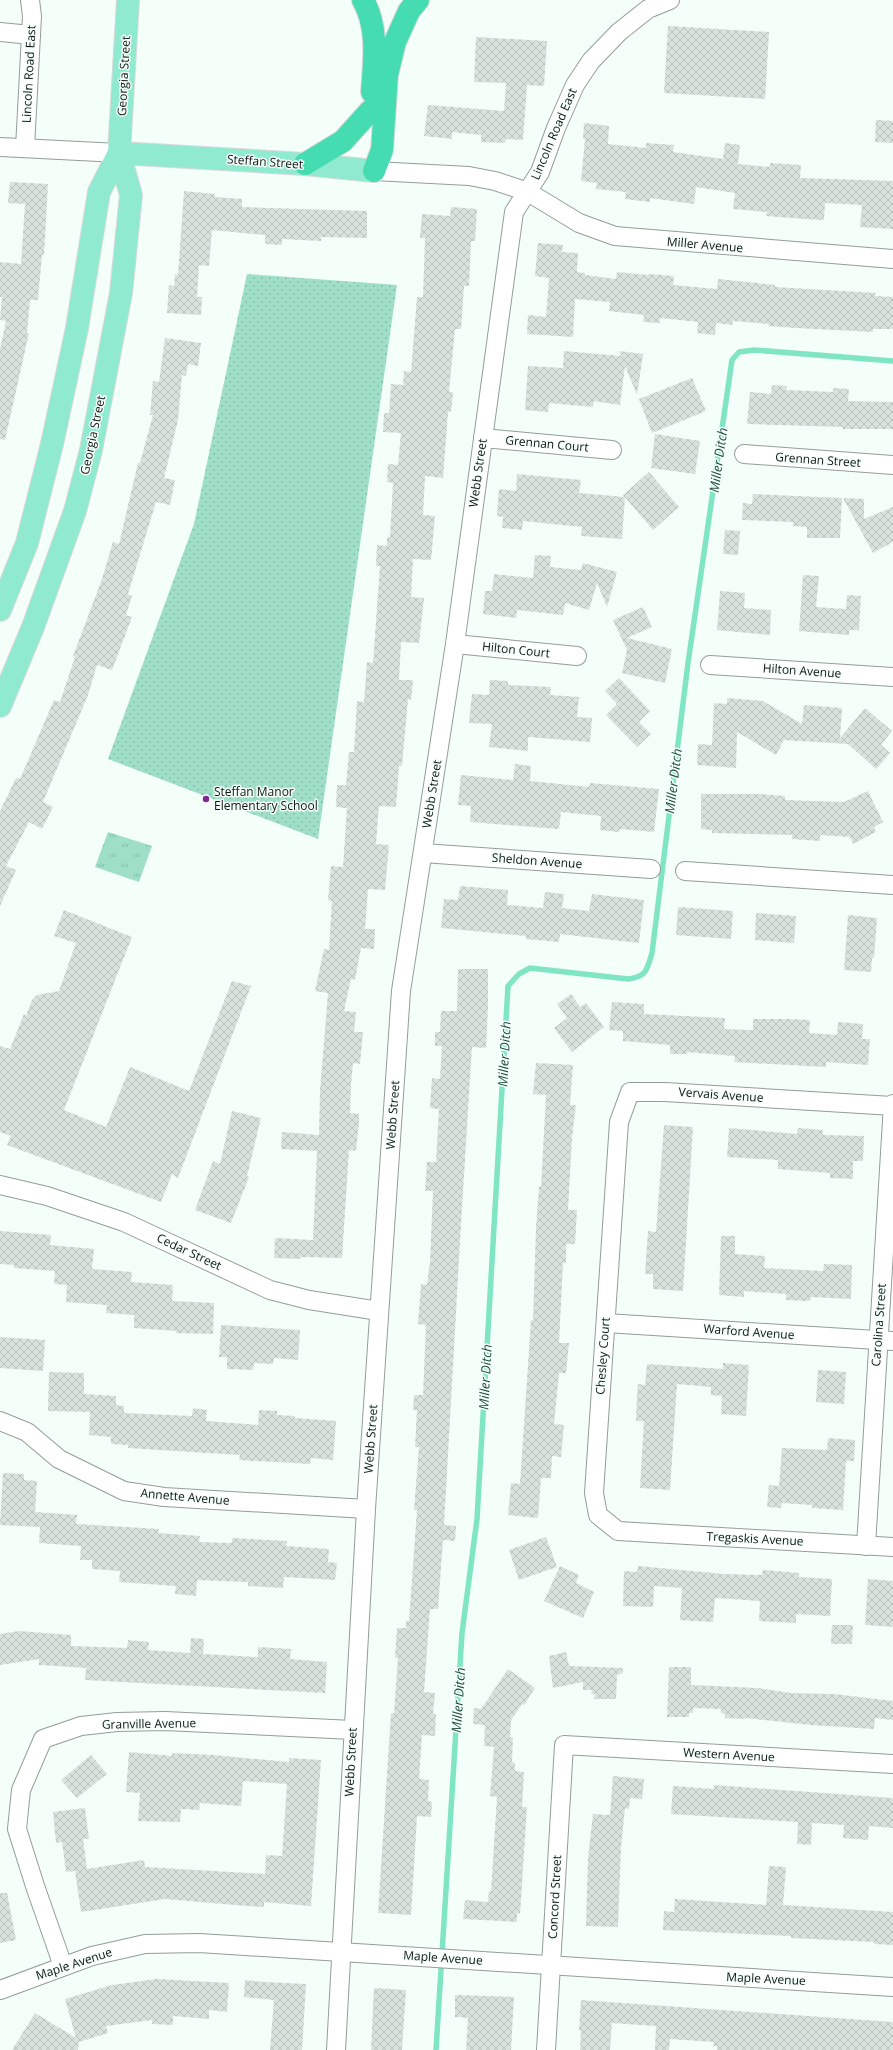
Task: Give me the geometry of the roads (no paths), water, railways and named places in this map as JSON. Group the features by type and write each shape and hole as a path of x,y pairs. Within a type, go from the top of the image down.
{"highway":[{"path":"363,0 368,8 376,47 367,149 374,171"},
{"path":"374,171 382,150 387,75 395,42 409,11 418,0"},
{"path":"305,164 343,141 370,111"}],"main road":[{"name":"Georgia Street","path":"0,706 12,681 56,567 75,511 91,450 121,293 131,195 120,153 128,0"},
{"name":"Georgia Street","path":"0,610 27,543 52,444 77,328 99,192 120,153"},
{"name":"Steffan Street","path":"120,153 305,164 374,171"}],"street":[{"name":"Lincoln Road East","path":"25,148 32,35 30,0"},
{"name":"Lincoln Road East","path":"528,192 540,172 556,128 575,85 591,61 619,32 648,9 670,0"},
{"path":"0,32 32,35"},
{"name":"Steffan Street","path":"0,147 120,153"},
{"name":"Steffan Street","path":"374,171 469,176 495,181 528,192"},
{"name":"Miller Avenue","path":"528,192 579,222 615,236 893,260"},
{"name":"Webb Street","path":"336,2050 366,1509 401,991 455,644 514,212 528,192"},
{"name":"Grennan Court","path":"483,438 612,450"},
{"name":"Grennan Street","path":"744,454 893,465"},
{"name":"Hilton Court","path":"455,644 577,656"},
{"name":"Hilton Avenue","path":"710,665 893,677"},
{"name":"Sheldon Avenue","path":"423,853 651,869"},
{"path":"685,871 893,885"},
{"name":"Vervais Avenue","path":"615,1171 619,1122 630,1092 665,1092 893,1105"},
{"name":"Carolina Street","path":"866,1546 886,1341 893,1105"},
{"name":"Chesley Court","path":"615,1171 594,1493 598,1515 618,1531"},
{"name":"Cedar Street","path":"0,1185 47,1196 124,1222 270,1290 309,1300 380,1311"},
{"name":"Warford Avenue","path":"606,1323 886,1341"},
{"name":"Annette Avenue","path":"0,1420 27,1432 59,1459 124,1491 164,1498 366,1509"},
{"name":"Tregaskis Avenue","path":"618,1531 893,1547"},
{"name":"Granville Avenue","path":"63,1966 17,1829 21,1790 43,1738 81,1726 117,1722 165,1721 353,1730"},
{"name":"Western Avenue","path":"564,1745 893,1764"},
{"name":"Concord Street","path":"546,2050 564,1745"},
{"name":"Maple Avenue","path":"0,1990 92,1956 145,1944 199,1943 893,1987"}],"waterway":[{"name":"Miller Ditch","path":"436,2050 462,1633 477,1519 508,986 519,974 530,968 628,979 643,974 649,964 652,953 688,663 732,360 739,352 754,350 893,361"}],"place":[{"name":"Steffan Manor Elementary School","path":"206,799"}]}
